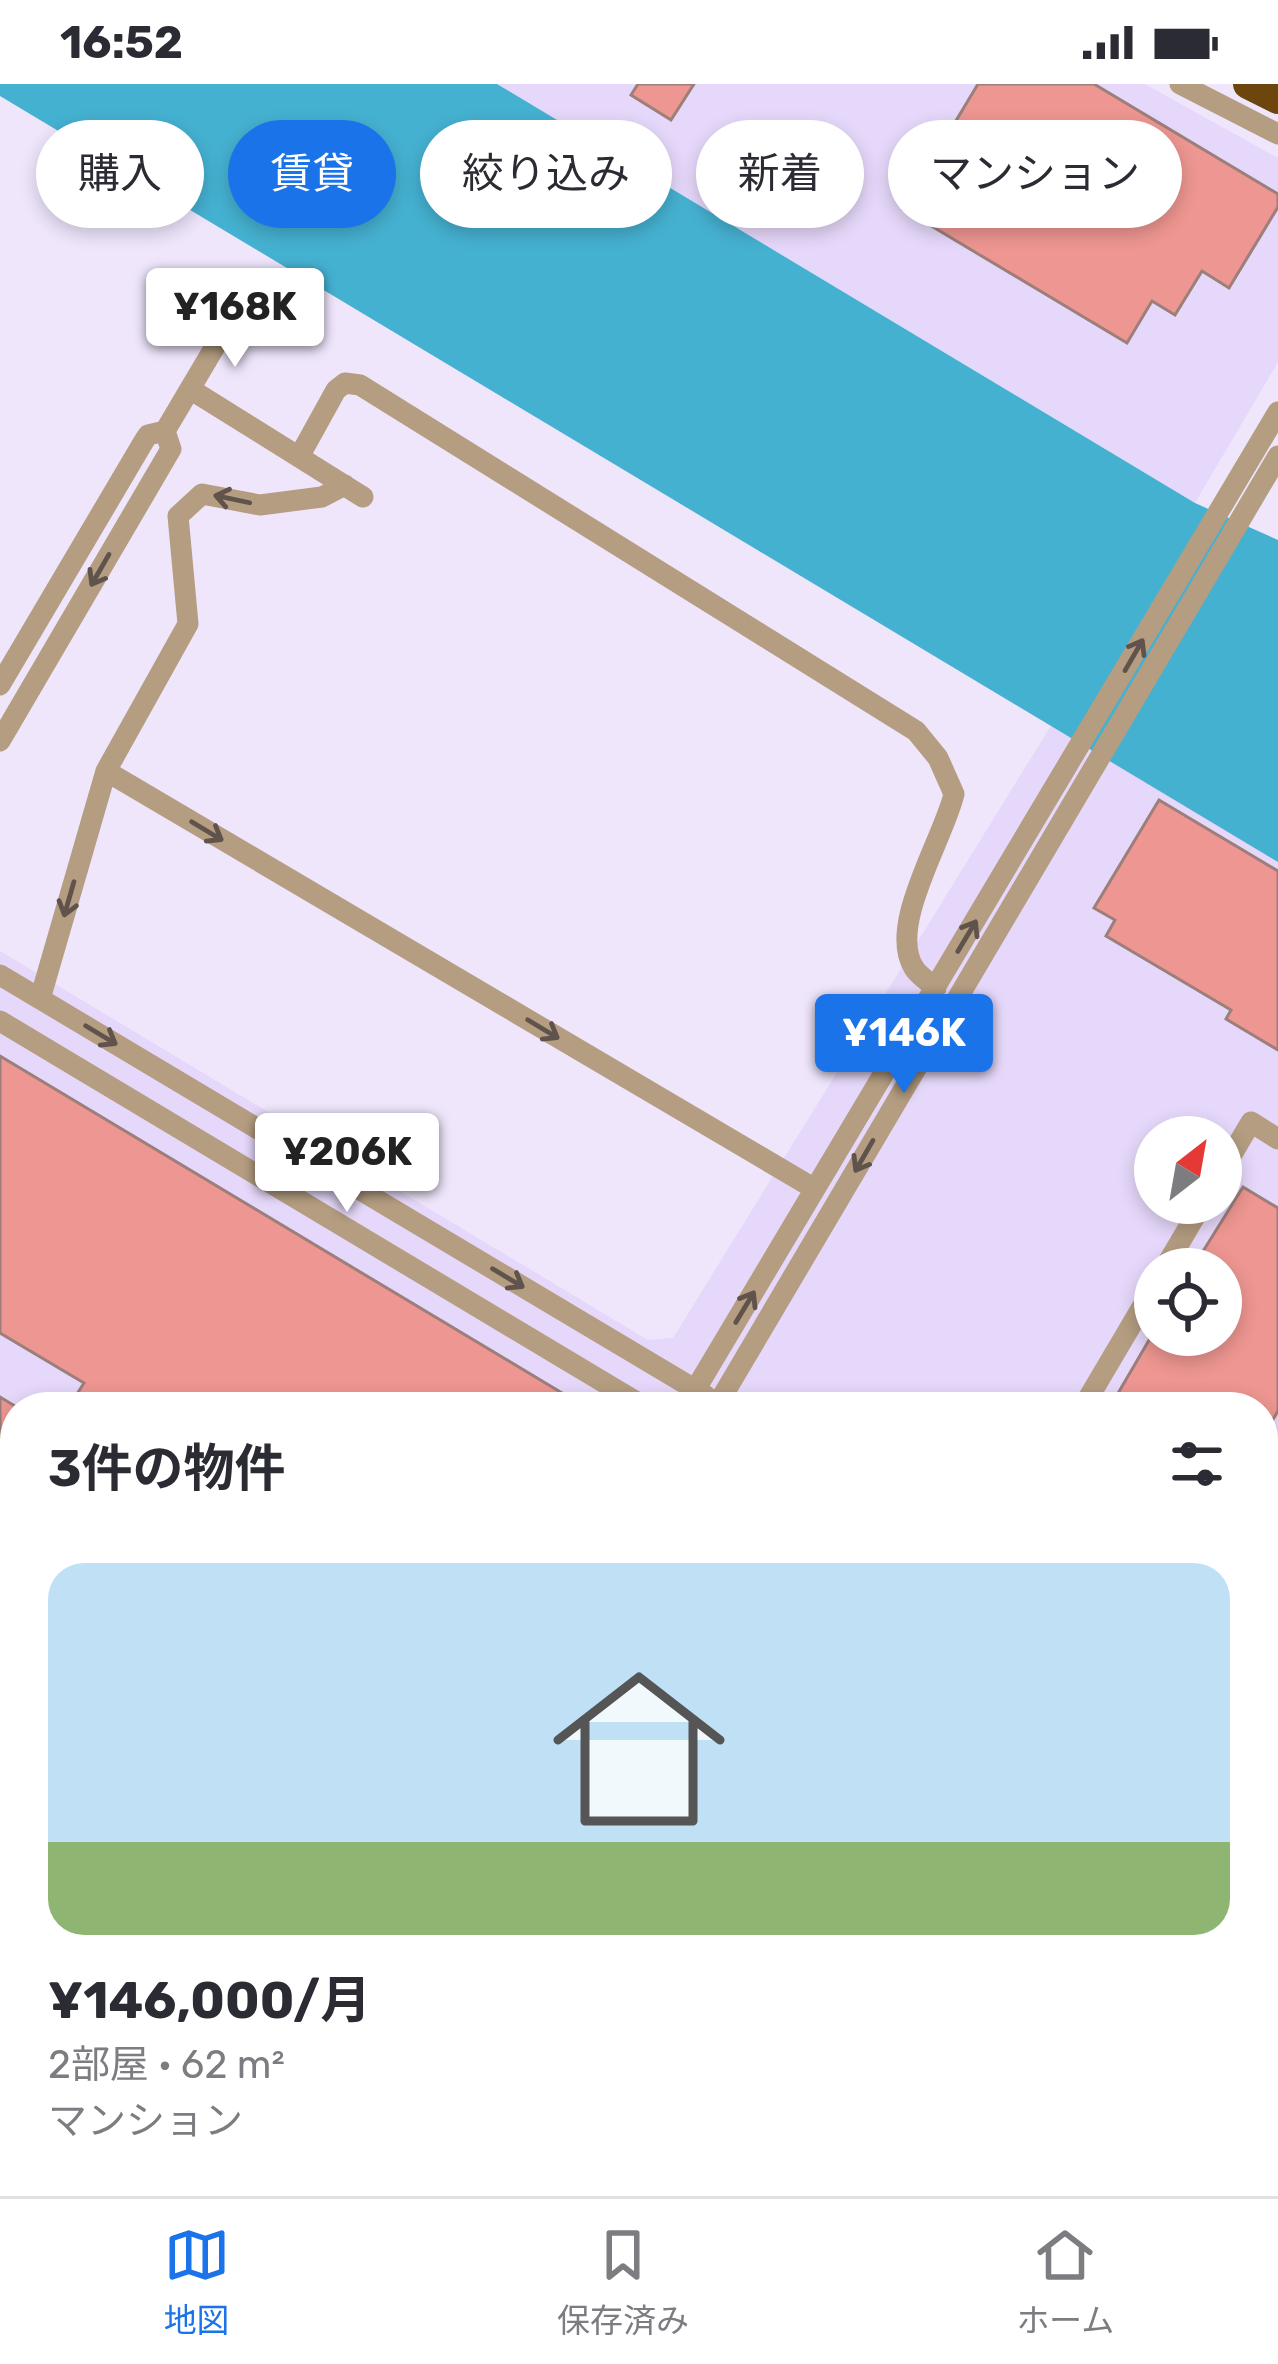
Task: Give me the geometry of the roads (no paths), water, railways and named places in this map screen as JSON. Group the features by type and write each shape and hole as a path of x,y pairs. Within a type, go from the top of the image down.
{"highway":[{"path":"1248,84 1278,94"},
{"path":"1269,84 1278,94"}],"street":[{"path":"1180,84 1278,134"},
{"path":"0,685 148,435 165,431 255,280"},
{"path":"299,457 336,390 345,383 360,385 916,731 938,758 954,794 912,903 911,965 936,988"},
{"path":"40,999 106,771 188,624 178,516 202,494 260,506 354,491 190,389"},
{"path":"728,1392 1084,761 1239,498 1278,412"},
{"path":"0,741 171,448 165,431"},
{"path":"1239,498 1278,456"},
{"path":"694,1392 936,988 1084,761"},
{"path":"106,771 815,1190"},
{"path":"0,976 680,1392"},
{"path":"0,1021 620,1392"},
{"path":"1242,1136 1250,1122 1278,1139"},
{"path":"1093,1392 1134,1321"}],"water":[{"path":"0,84 497,84 557,120 420,120 420,228 672,228 672,189 696,203 696,228 737,228 1195,503 1278,540 1278,862 204,218 204,120 40,120 0,96"}]}
